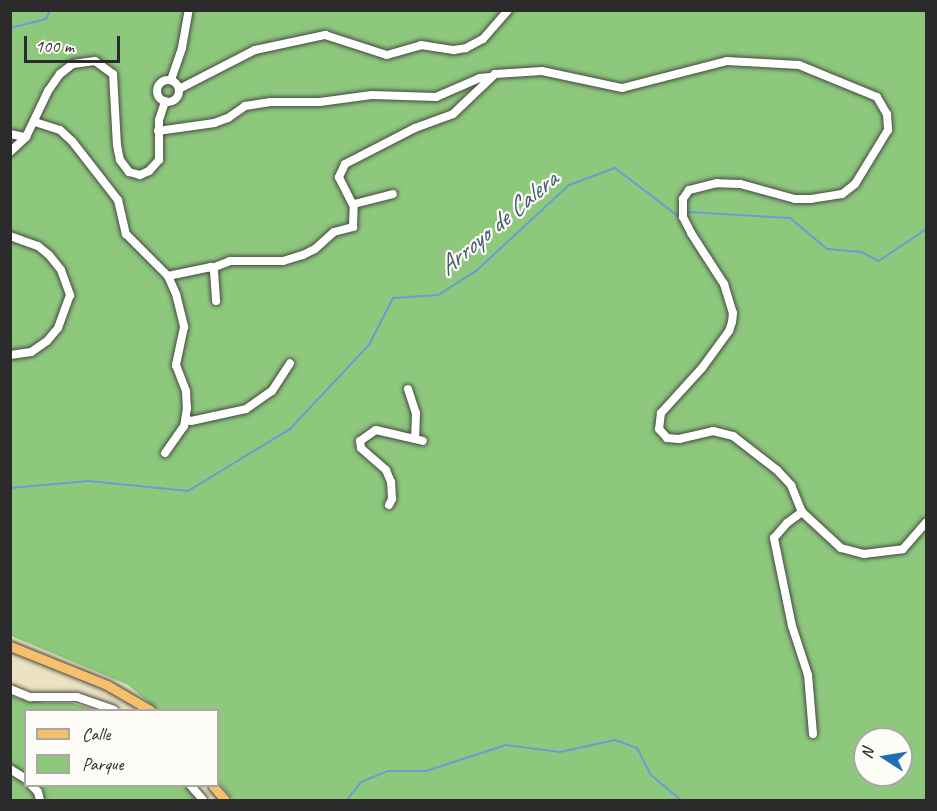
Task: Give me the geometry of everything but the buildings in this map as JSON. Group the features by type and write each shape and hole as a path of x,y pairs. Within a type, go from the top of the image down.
{"main road":[{"path":"10,646 107,685 147,709"},
{"path":"214,787 225,801"}],"street":[{"path":"171,80 182,48 189,10"},
{"path":"171,80 162,81 158,86 158,95 165,101 174,100 179,89 255,50 325,36 387,55 421,45 466,48 483,39 508,10"},
{"path":"10,152 26,137 48,91 60,74 73,64 95,61 113,74 117,145 120,160 129,172 140,175 149,171 159,160 158,130 165,101"},
{"path":"158,130 214,123 228,118 245,106 272,102 321,102 372,95 436,97 480,78 505,72 542,71 622,88 727,61 800,65 869,92 883,104 889,122 885,137 855,184 842,194 795,199 740,184 717,183 689,190 682,199 683,217 724,284 733,313 729,331 702,368 661,413 659,429 667,438 679,439 713,432 733,436 777,470 791,485 801,512 841,548 864,554 903,549 927,523"},
{"path":"168,276 201,268 213,268 230,261 283,261 315,249 334,232 353,227 352,205 339,177 345,164 415,128 453,114 465,105 490,77"},
{"path":"171,80 179,89"},
{"path":"35,122 67,134 118,200 126,234 168,276 183,320 182,341 176,365 186,391 186,419 176,440 165,453"},
{"path":"10,134 26,137"},
{"path":"352,205 393,194"},
{"path":"10,236 38,246 49,255 60,270 70,295 58,328 47,340 31,352 10,355"},
{"path":"213,268 216,301"},
{"path":"186,419 190,421 246,410 272,391 290,363"},
{"path":"389,505 392,499 391,482 386,470 361,448 360,441 376,430 419,440 416,413 408,389"},
{"path":"801,512 793,517 774,538 790,618 808,675 813,734"},
{"path":"10,689 30,697 77,697 109,709"},
{"path":"10,769 24,778"},
{"path":"33,787 38,792 40,801"},
{"path":"192,787 202,801"}],"green space":[{"path":"10,11 926,11 926,800 233,800 219,781 219,709 157,709 128,685 11,636"},
{"path":"10,695 46,703 72,703 92,709 24,709 24,787 189,787 202,800 11,800"}],"waterway":[{"path":"10,28 46,19 50,10"},
{"name":"Arroyo de Calera","path":"10,488 89,481 188,491 290,429 369,345 393,298 438,295 476,271 569,185 615,168 678,216"},
{"name":"Arroyo de Calera","path":"688,212 790,218 827,249 861,252 879,261 926,229"},
{"path":"347,800 361,782 388,771 426,771 506,745 560,752 615,740 637,748 651,775 681,800"}]}
